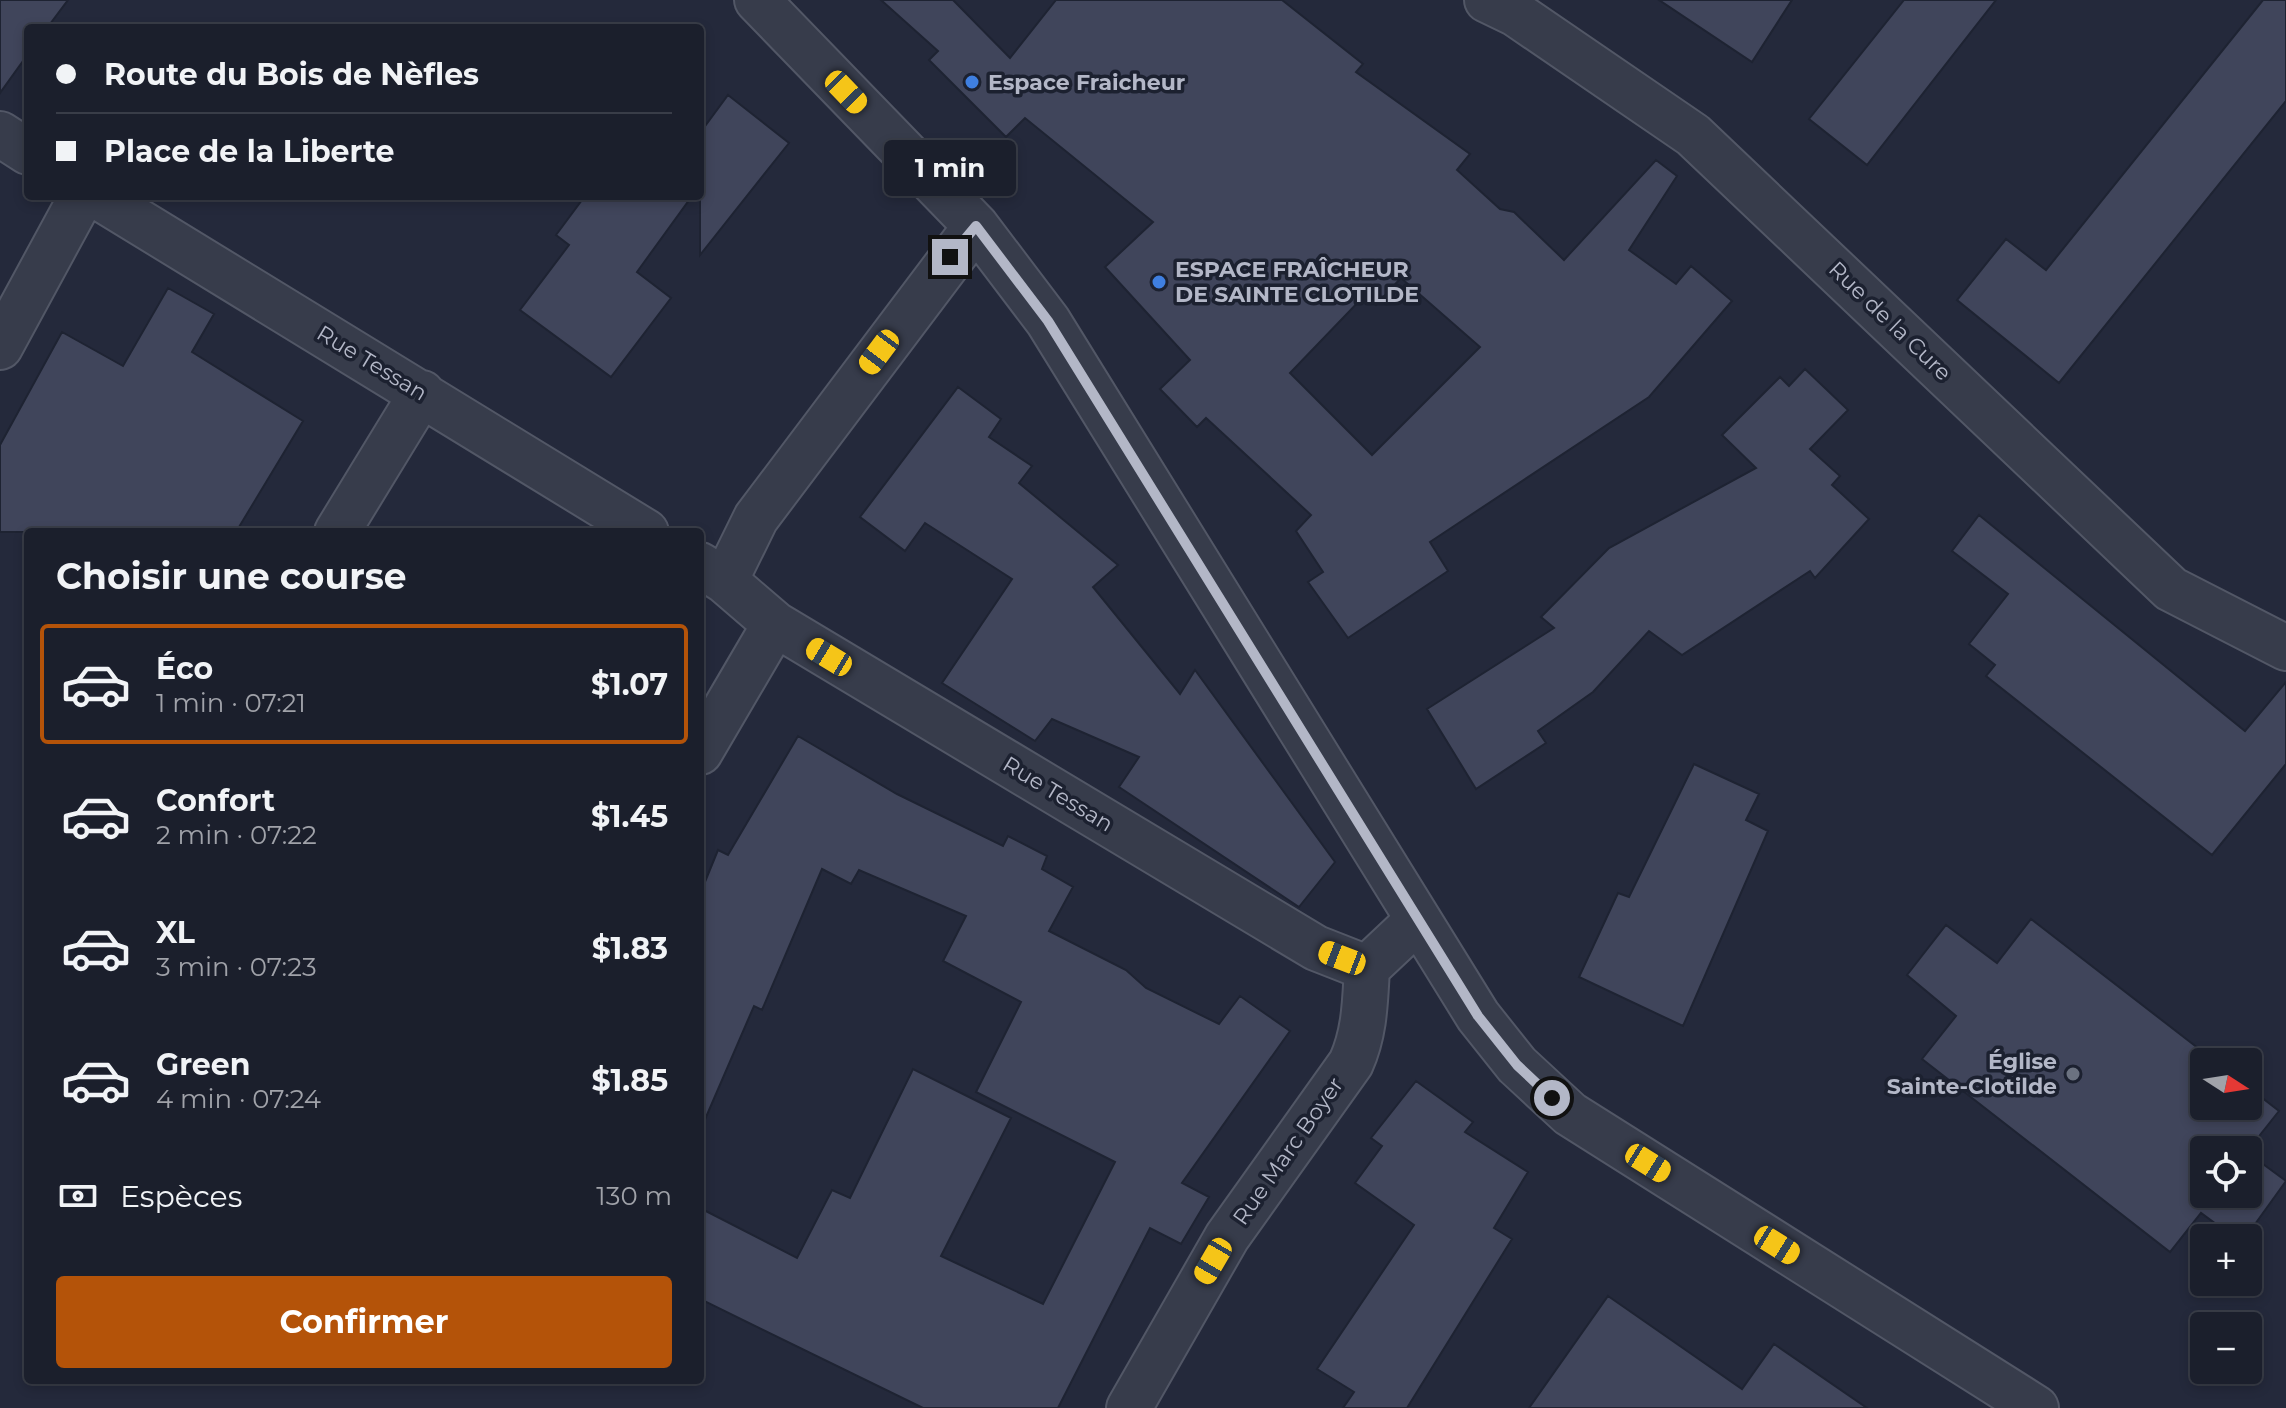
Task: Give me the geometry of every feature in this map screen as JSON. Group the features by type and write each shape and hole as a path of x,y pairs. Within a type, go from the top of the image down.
{"street":[{"path":"757,0 976,226 1048,321 1478,1016 1517,1065 1570,1114 2036,1408"},
{"name":"Rue de la Cure","path":"1509,5 1693,135 2171,589 2286,648"},
{"path":"0,134 24,149"},
{"path":"0,347 80,200"},
{"name":"Rue Tessan","path":"104,200 640,528"},
{"path":"712,573 976,226"},
{"path":"339,528 422,393"},
{"name":"Rue Tessan","path":"712,573 775,624 1316,948 1367,968"},
{"path":"704,745 775,624"},
{"path":"1367,968 1418,920"},
{"name":"Rue Marc Boyer","path":"1129,1408 1227,1237 1351,1063 1362,1030 1367,968"}],"building":[{"path":"0,0 68,0 50,24 24,24 24,60 0,93"},
{"path":"881,0 953,0 1010,58 1056,0 1282,0 1363,64 1356,72 1470,154 1457,170 1500,209 1514,212 1564,260 1656,160 1677,176 1629,250 1676,284 1691,266 1732,301 1649,397 1430,542 1448,571 1348,638 1308,582 1323,572 1296,531 1311,515 1206,418 1197,427 1160,389 1190,360 1105,267 1153,222 1025,118 1006,137 929,60 938,51","holes":["1401,278 1480,347 1372,455 1290,373 1366,294 1376,305"]},
{"path":"1659,0 1792,0 1752,62"},
{"path":"1904,0 1996,0 1867,165 1809,119"},
{"path":"2263,0 2286,0 2286,101 2059,383 1957,300 2006,239 2046,270"},
{"path":"728,95 789,143 700,255 700,200 704,200 704,128"},
{"path":"582,200 689,200 637,272 671,298 611,377 520,310 569,245 556,235"},
{"path":"168,288 214,314 192,352 303,421 238,528 24,528 24,532 0,532 0,445 62,332 123,366"},
{"path":"1805,369 1848,410 1810,449 1840,476 1832,485 1869,519 1815,578 1810,571 1682,655 1649,631 1593,692 1538,731 1546,743 1476,789 1427,709 1554,628 1541,617 1609,548 1756,468 1722,435 1780,377 1789,386"},
{"path":"958,387 1001,419 989,437 1032,466 1019,483 1118,565 1093,587 1180,694 1195,670 1335,862 1299,907 1119,787 1139,757 1052,719 1035,741 942,683 1012,579 925,523 905,551 860,517"},
{"path":"1979,515 2245,731 2286,682 2286,764 2212,855 1986,676 1995,665 1969,644 2008,594 1952,551"},
{"path":"798,736 897,794 1003,846 1008,836 1047,856 1042,869 1073,887 1049,931 1126,970 1146,988 1219,1024 1240,996 1290,1031 1182,1183 1209,1197 1181,1244 1150,1228 1058,1408 923,1408 704,1301 704,1210 797,1258 832,1190 850,1198 913,1069 1011,1118 941,1256 1043,1304 1115,1162 976,1092 1021,1002 943,961 966,916 859,870 851,884 822,869 762,1010 754,1006 704,1122 704,884 718,850 728,855"},
{"path":"1694,764 1759,794 1746,820 1768,831 1683,1026 1579,977 1618,893 1629,897"},
{"name":"Église Sainte-Clotilde","path":"2031,919 2198,1048 2190,1048 2190,1120 2262,1120 2262,1098 2279,1111 2259,1136 2190,1136 2190,1208 2262,1208 2262,1163 2286,1181 2255,1224 2216,1224 2201,1213 2170,1252 1922,1059 1956,1016 1907,975 1946,925 1997,963"},
{"path":"1416,1081 1473,1122 1465,1132 1528,1172 1494,1228 1512,1239 1407,1408 1343,1408 1354,1392 1317,1369 1414,1225 1355,1183 1382,1146 1371,1138"},
{"path":"1608,1296 1742,1389 1774,1344 1867,1408 1529,1408"}],"place":[{"name":"Espace Fraicheur","path":"972,82"},
{"name":"ESPACE FRAÎCHEUR DE SAINTE CLOTILDE","path":"1159,282"},
{"name":"Église Sainte-Clotilde","path":"2073,1074"}],"route":[{"path":"950,257 976,226 1048,321 1478,1016 1517,1065 1552,1098"}]}
